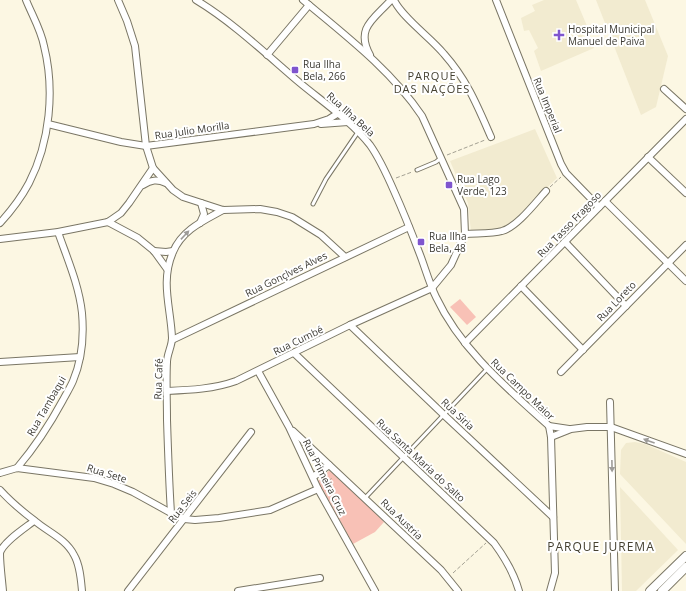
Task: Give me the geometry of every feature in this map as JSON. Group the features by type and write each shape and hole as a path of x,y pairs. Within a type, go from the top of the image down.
{"street":[{"path":"0,223 16,204 29,183 45,140 48,124 50,96 44,45 26,0"},
{"path":"118,0 135,46 146,146 153,168 167,184 183,197 223,210 260,209 277,212 292,217 321,235 345,257"},
{"name":"Rua Ilha Bela","path":"196,0 221,16 348,122 374,150 390,181 432,288"},
{"path":"303,0 372,59 401,87 422,116 464,209 465,234 451,265 432,288"},
{"name":"Rua Imperial","path":"496,0 561,164 566,173 599,207"},
{"path":"372,59 366,48 364,31 368,24 380,12 395,1 399,10 426,35 456,68 469,88 491,137"},
{"path":"267,55 309,5"},
{"path":"664,89 686,109"},
{"name":"Rua Julio Morilla","path":"48,124 121,142 146,146 314,124 330,119 338,114"},
{"name":"Rua Tasso Fragoso","path":"465,342 686,119"},
{"path":"314,124 348,122"},
{"path":"648,157 686,193"},
{"path":"0,239 58,232 108,222 120,213 153,168"},
{"path":"140,187 153,180 159,180 167,184"},
{"path":"465,234 502,232 516,223 546,191"},
{"path":"605,201 686,281"},
{"path":"200,223 204,214 201,203"},
{"name":"Rua Café","path":"171,514 166,391 167,360 172,340 166,293 167,269 173,251 189,229 223,210"},
{"path":"120,213 119,219 123,230"},
{"path":"108,222 138,238 154,251 167,269"},
{"name":"Rua Gonçlves Alves","path":"172,340 409,227"},
{"name":"Rua Tambaqui","path":"18,468 35,446 55,415 73,381 80,357 83,336 82,312 78,289 58,232"},
{"path":"565,242 626,306"},
{"name":"Rua Loreto","path":"561,372 686,245"},
{"path":"154,251 173,251"},
{"path":"522,286 583,350"},
{"name":"Rua Cumbé","path":"166,391 192,390 223,386 258,371 350,325 432,288"},
{"name":"Rua Campo Maior","path":"432,288 448,319 487,369 549,426 551,437 555,574 550,591"},
{"name":"Rua Siria","path":"350,325 553,516"},
{"name":"Rua Santa Maria do Salto","path":"294,353 490,539 507,562 517,581 519,591"},
{"path":"0,362 80,357"},
{"name":"Rua Primeira Cruz","path":"258,371 289,427 318,489 375,591"},
{"path":"610,402 615,591"},
{"path":"549,426 571,430"},
{"name":"Rua Austria","path":"289,427 448,578 458,591"},
{"path":"551,437 571,430 587,427 611,427 686,454"},
{"name":"Rua Seis","path":"128,591 251,432"},
{"path":"313,477 329,465"},
{"path":"0,473 18,468"},
{"name":"Rua Sete","path":"18,468 94,478 114,484 133,492 171,514 184,519"},
{"path":"184,519 195,520 219,518 270,510 318,489"},
{"path":"0,490 34,521 60,538 68,546 75,556 81,579 82,591"},
{"path":"3,591 0,554 2,549 34,521"},
{"path":"663,588 686,556"},
{"path":"650,591 663,588 686,567"},
{"path":"238,591 320,578"}],"lane":[{"path":"313,204 326,180 358,132"},
{"path":"417,170 436,162 441,158"},
{"path":"365,498 487,369"}],"path":[{"path":"441,158 491,137"},
{"path":"390,181 417,170"},
{"path":"546,191 566,173"},
{"path":"318,489 331,480 334,476 334,470"},
{"path":"448,578 490,539"}],"shaded area":[{"name":"Hospital Municipal Manuel de Paiva","path":"544,0 576,0 590,33 582,36 586,47 593,44 594,48 541,71 534,51 538,48 529,30 524,31 521,18 535,11 532,5"},
{"path":"596,0 645,0 668,56 656,107 641,115"},
{"path":"535,129 557,178 502,231 471,232 468,203 450,161"},
{"path":"460,299 476,317 467,325 450,307"},
{"path":"635,442 645,444 686,462 686,544 620,474 621,450 626,443"},
{"path":"331,469 384,522 375,532 353,544 318,481"},
{"path":"620,487 678,550 636,591 622,591"}],"place":[{"name":"Hospital Municipal Manuel de Paiva","path":"559,35"},
{"name":"Rua Ilha Bela, 266","path":"295,70"},
{"name":"Rua Lago Verde, 123","path":"449,185"},
{"name":"Rua Ilha Bela, 48","path":"421,242"}],"district":[{"name":"PARQUE DAS NAÇÕES","path":"432,82"},
{"name":"PARQUE JUREMA","path":"601,547"}]}
